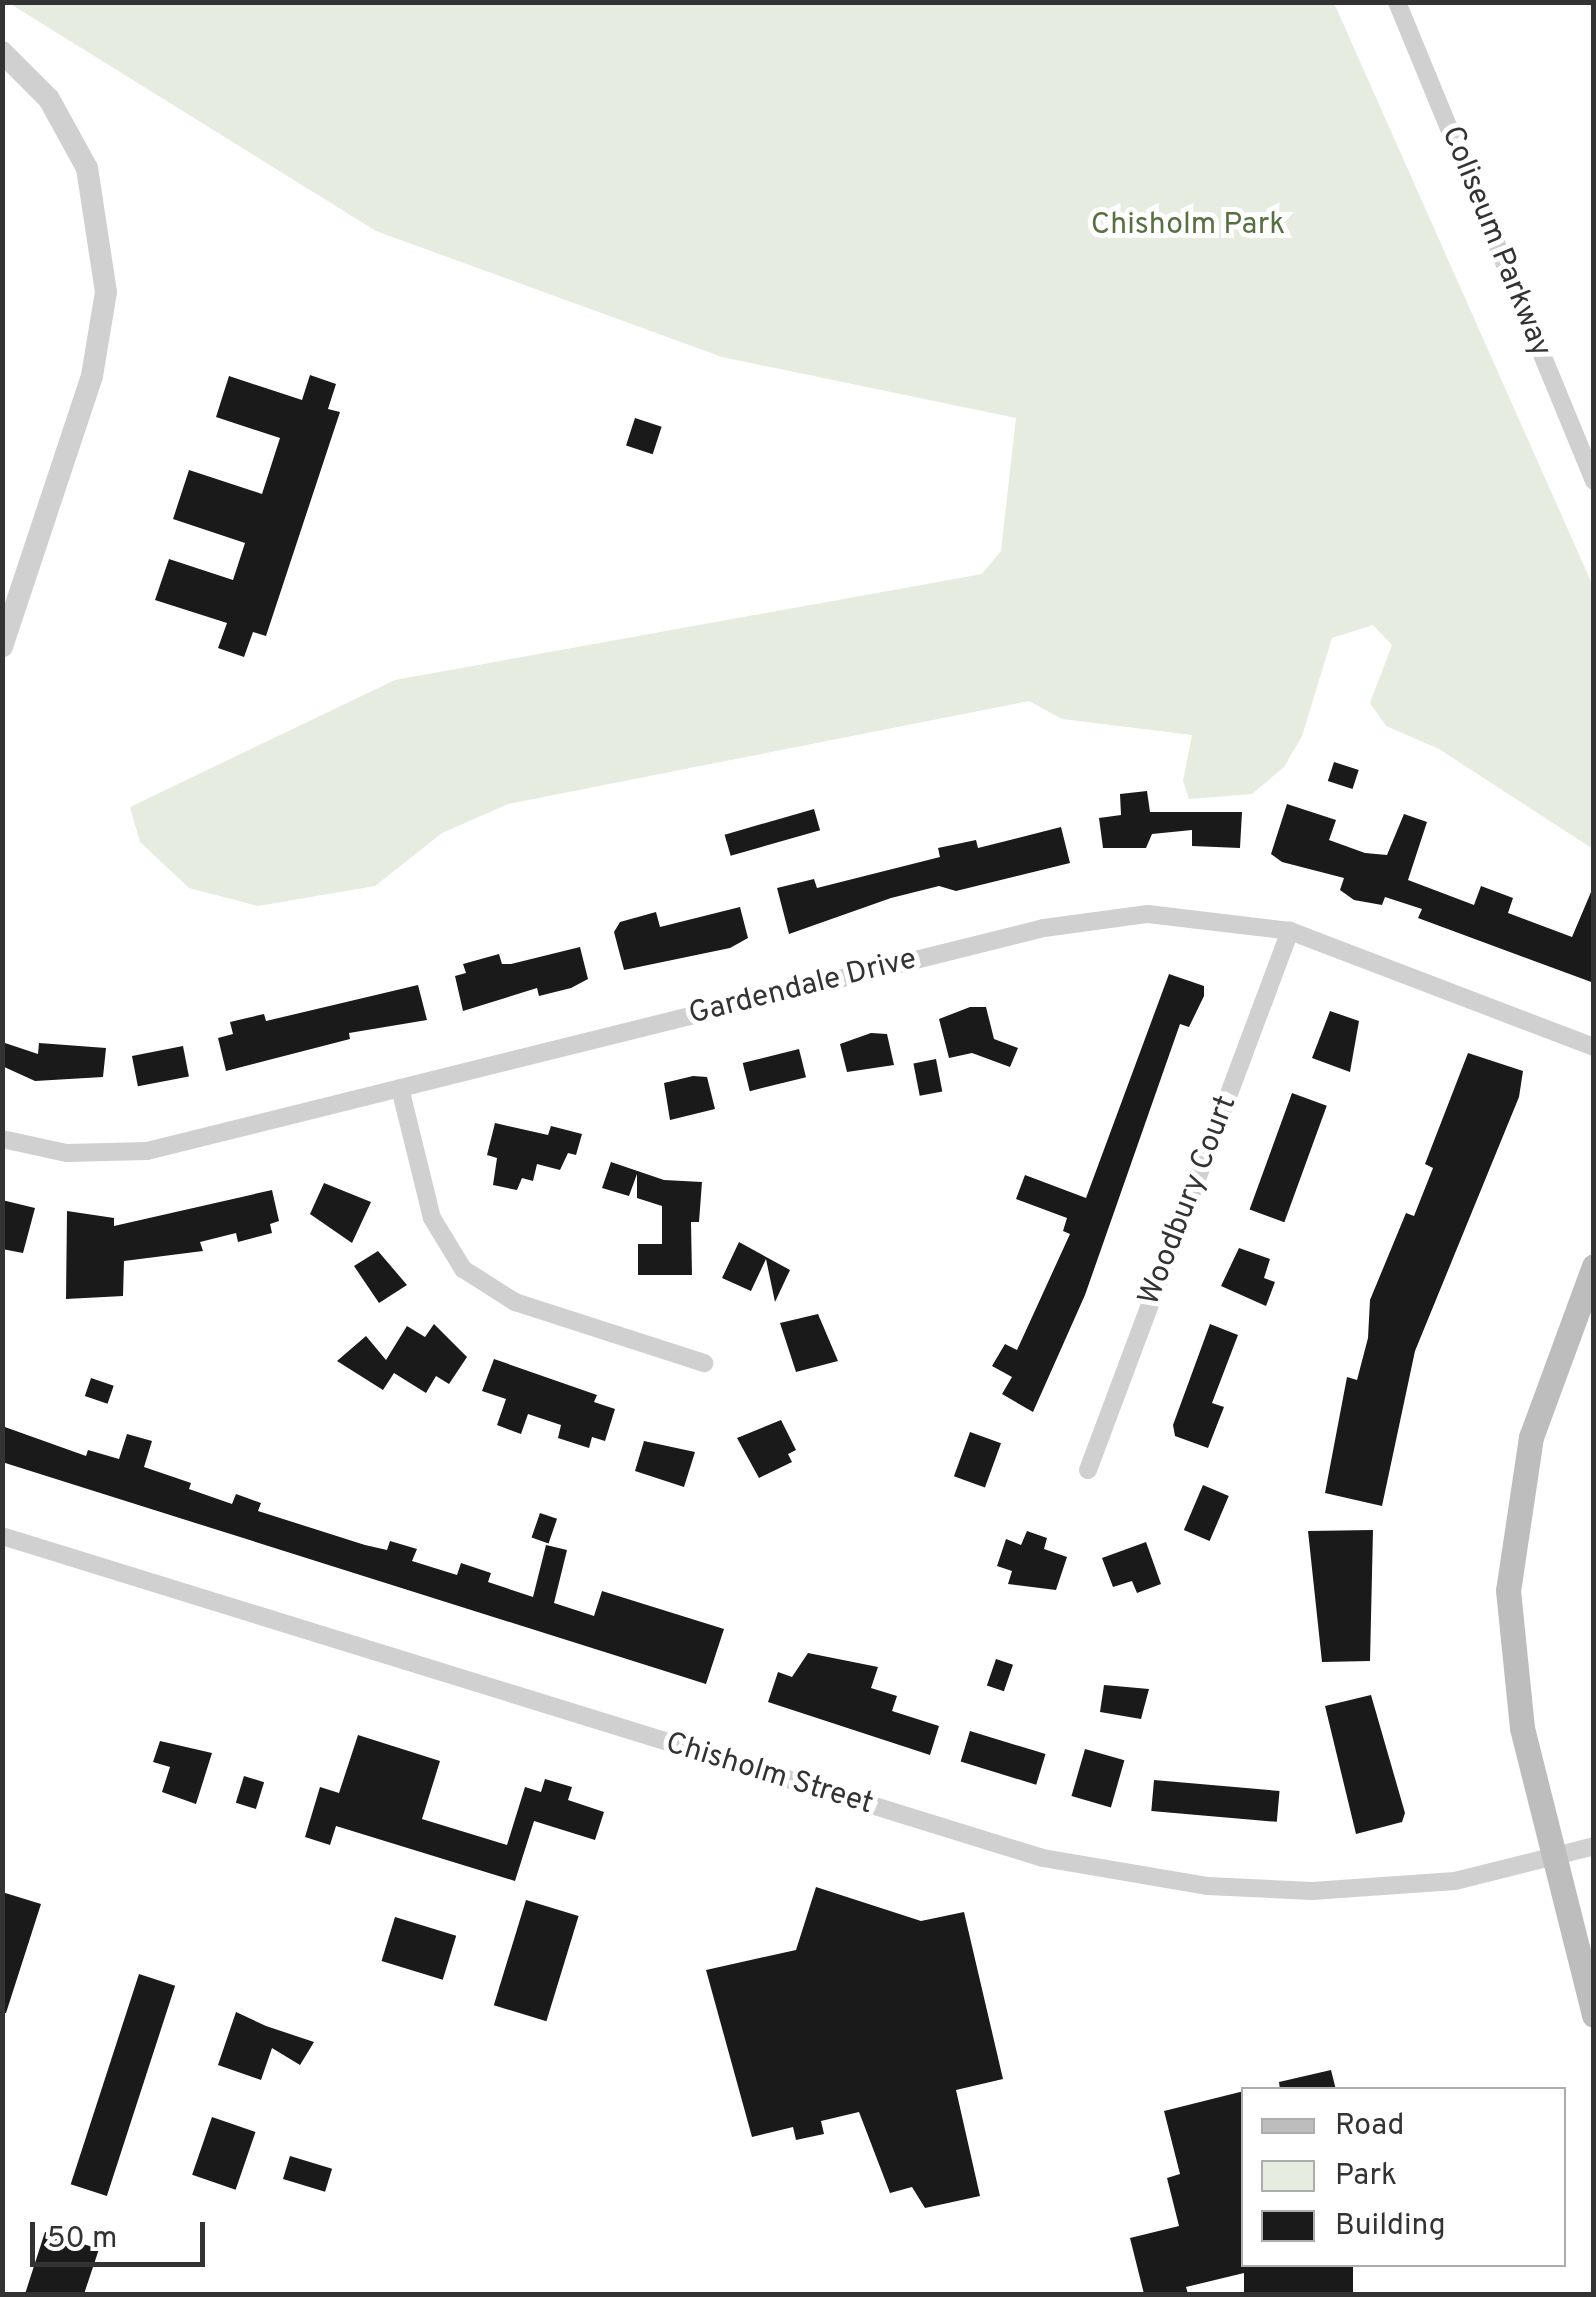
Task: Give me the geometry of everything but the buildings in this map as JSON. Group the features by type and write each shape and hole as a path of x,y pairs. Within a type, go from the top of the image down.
{"main road":[{"path":"1594,1266 1531,1437 1510,1551 1514,1682 1594,2015"}],"street":[{"name":"Coliseum Parkway","path":"1397,2 1594,481"},
{"path":"2,52 49,99 87,168 106,292 92,376 2,646"},
{"name":"Gardendale Drive","path":"2,1138 67,1153 147,1151 1096,918 1194,914 1290,932 1594,1047"},
{"name":"Woodbury Court","path":"1088,1470 1290,932"},
{"path":"400,1088 432,1218 471,1276 514,1302 704,1364"},
{"name":"Chisholm Street","path":"2,1536 1043,1858 1208,1886 1312,1891 1455,1881 1554,1860 1594,1846"}],"green space":[{"name":"Chisholm Park","path":"9,3 1334,3 1593,586 1593,849 1439,749 1386,726 1370,703 1392,645 1373,625 1332,638 1302,736 1284,767 1252,794 1189,799 1183,781 1192,735 1062,719 1029,701 508,804 442,833 375,886 258,906 189,888 140,842 130,807 395,680 982,574 1001,551 1016,418 722,357 376,231"}]}
